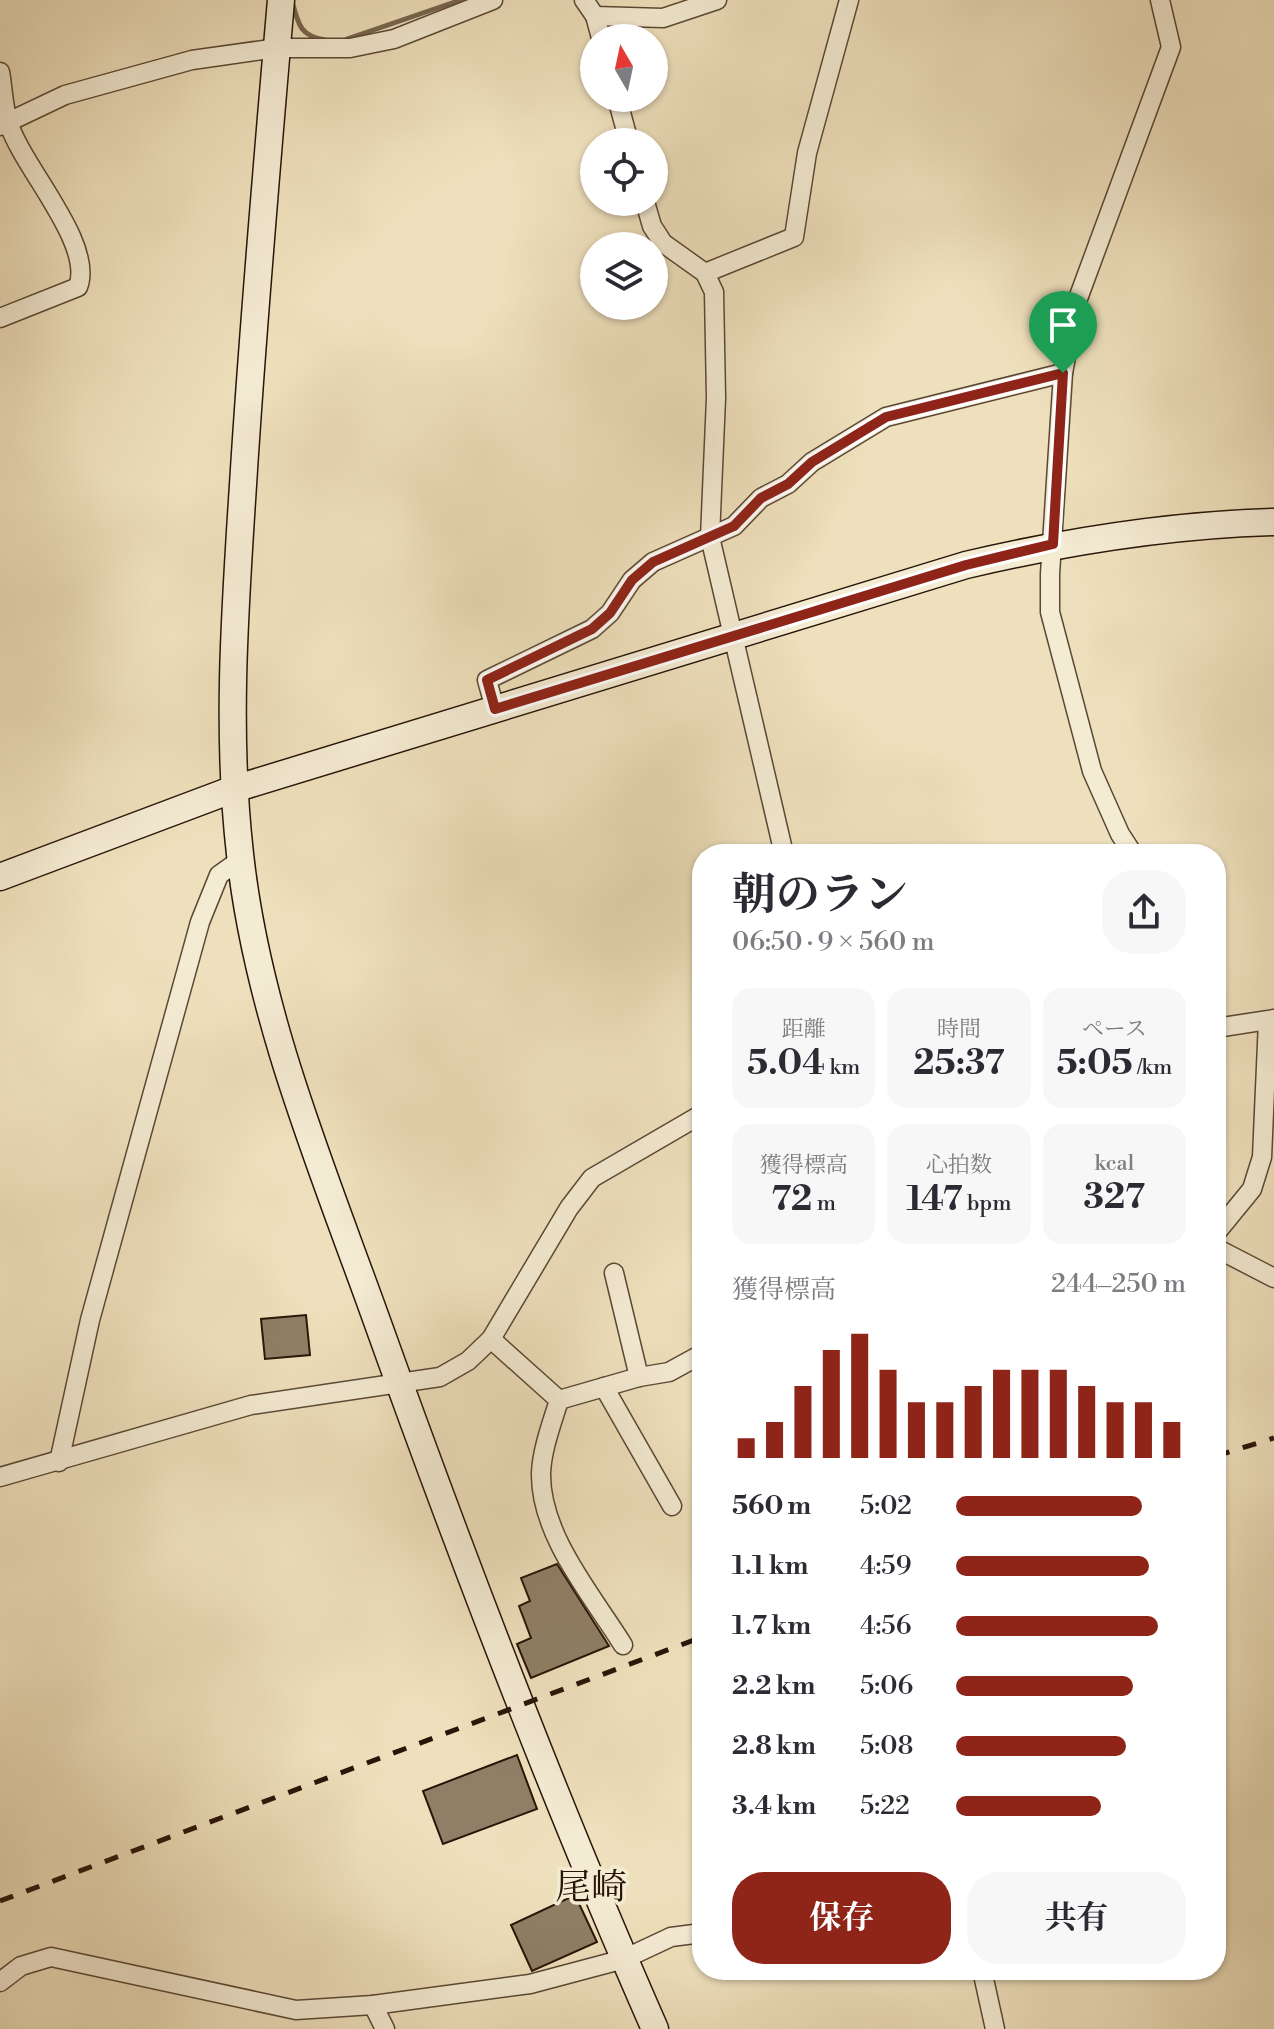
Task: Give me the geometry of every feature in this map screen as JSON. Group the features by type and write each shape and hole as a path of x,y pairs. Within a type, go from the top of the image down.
{"street":[{"path":"281,0 250,373 233,647 230,726 240,860 265,986 287,1069 399,1384 559,1806 655,2029"},
{"path":"4,124 65,95 192,60 277,48 350,48 394,39 493,0"},
{"path":"590,8 663,18 717,0"},
{"path":"705,273 794,237 807,153 849,0"},
{"path":"1126,844 1092,771 1050,612 1063,373 1076,304 1171,47 1160,0"},
{"path":"0,72 4,124 77,251 82,276 78,287 0,318"},
{"path":"649,216 663,243 705,273 714,292 717,327 710,537 730,636 782,844"},
{"path":"495,709 487,680 592,629 610,613 632,580 653,562 734,526 761,498 788,484 812,462 886,417 1063,373"},
{"path":"0,877 234,789 966,565 1053,544 1180,526 1274,522"},
{"path":"59,1462 90,1320 200,922 219,875 240,860"},
{"path":"1226,1027 1271,1020 1262,1157 1252,1189 1226,1221"},
{"path":"0,1477 251,1405 440,1377 468,1361 491,1339 569,1208 592,1178 692,1120"},
{"path":"1226,1253 1274,1278"},
{"path":"614,1273 639,1377"},
{"path":"491,1339 559,1400"},
{"path":"559,1400 639,1377 669,1372 692,1359"},
{"path":"604,1387 672,1506"},
{"path":"559,1400 541,1472 546,1508 562,1545 623,1645"},
{"path":"0,1982 21,1966 51,1957 296,2010 373,2005 530,1984 624,1959 671,1937 692,1934"},
{"path":"984,1980 995,2029"},
{"path":"373,2005 385,2029"},
{"path":"294,2029 296,2010"}],"building":[{"path":"306,1315 310,1355 265,1359 261,1319"},
{"path":"557,1564 609,1646 531,1678 517,1644 531,1638 519,1606 530,1601 521,1578"},
{"path":"517,1755 537,1809 443,1844 423,1791"},
{"path":"575,1895 597,1942 532,1971 511,1925"}],"waterway":[{"path":"347,39 461,0"},
{"path":"292,1 301,28 325,40"}],"railway":[{"path":"1226,1453 1274,1438"},
{"path":"0,1901 692,1641"}],"district":[{"name":"尾崎","path":"591,1888"}],"route":[{"path":"1063,373 1053,544 966,565 495,709 487,680 592,629 610,613 632,580 653,562 734,526 761,498 788,484 812,462 886,417 1063,373"}]}
